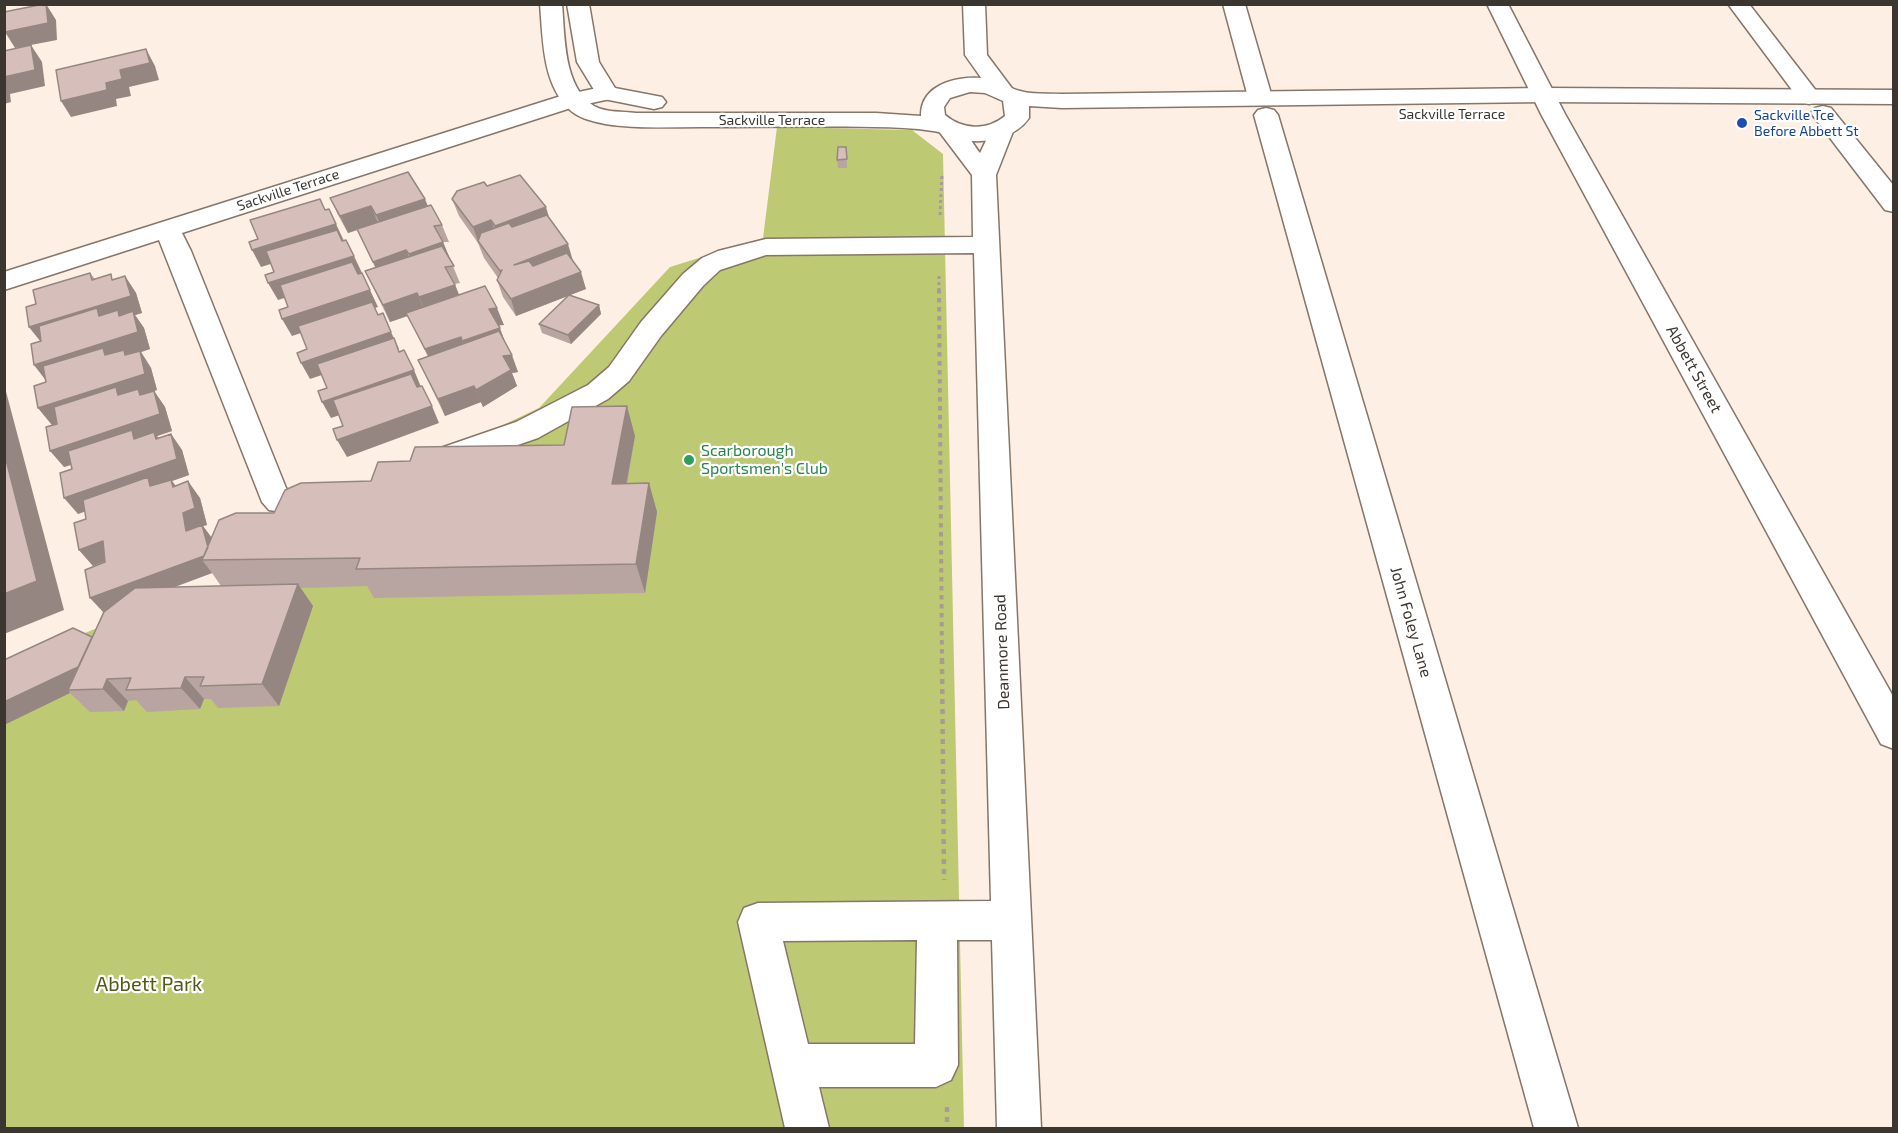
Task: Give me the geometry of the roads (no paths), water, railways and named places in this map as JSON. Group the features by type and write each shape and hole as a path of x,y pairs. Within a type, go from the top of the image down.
{"street":[{"path":"551,4 561,77 572,100"},
{"path":"578,4 588,62 607,93"},
{"path":"974,4 976,55 1019,111 1007,127"},
{"name":"John Foley Lane","path":"1234,4 1556,1128"},
{"name":"Abbett Street","path":"1497,4 1548,105 1893,733"},
{"path":"1738,4 1893,204"},
{"path":"976,55 945,92 933,101 931,109 933,117 945,127 984,175"},
{"name":"Sackville Terrace","path":"4,281 572,100 607,93 651,102 691,104 801,99 868,104 908,99 976,85 1007,94 1263,106 1816,105 1893,97"},
{"name":"Sackville Terrace","path":"572,100 585,111 602,116 636,120 876,120 945,127 977,134 1065,114 1144,120 1230,115 1263,106"},
{"name":"Sackville Terrace","path":"1816,105 1893,113"},
{"name":"Deanmore Road","path":"1007,127 984,175 1019,1128"},
{"path":"166,228 178,251 273,494 280,502 304,504 350,491"},
{"path":"417,468 527,430 598,392 619,374 651,329 693,280 711,264 727,257 765,247 986,245"},
{"path":"792,1066 936,1065 941,920"},
{"path":"807,1128 758,922 1011,920"}],"place":[{"name":"Sackville Tce Before Abbett St","path":"1742,123"},
{"name":"Scarborough Sportsmen's Club","path":"689,460"}],"park label":[{"name":"Abbett Park","path":"149,984"}]}
